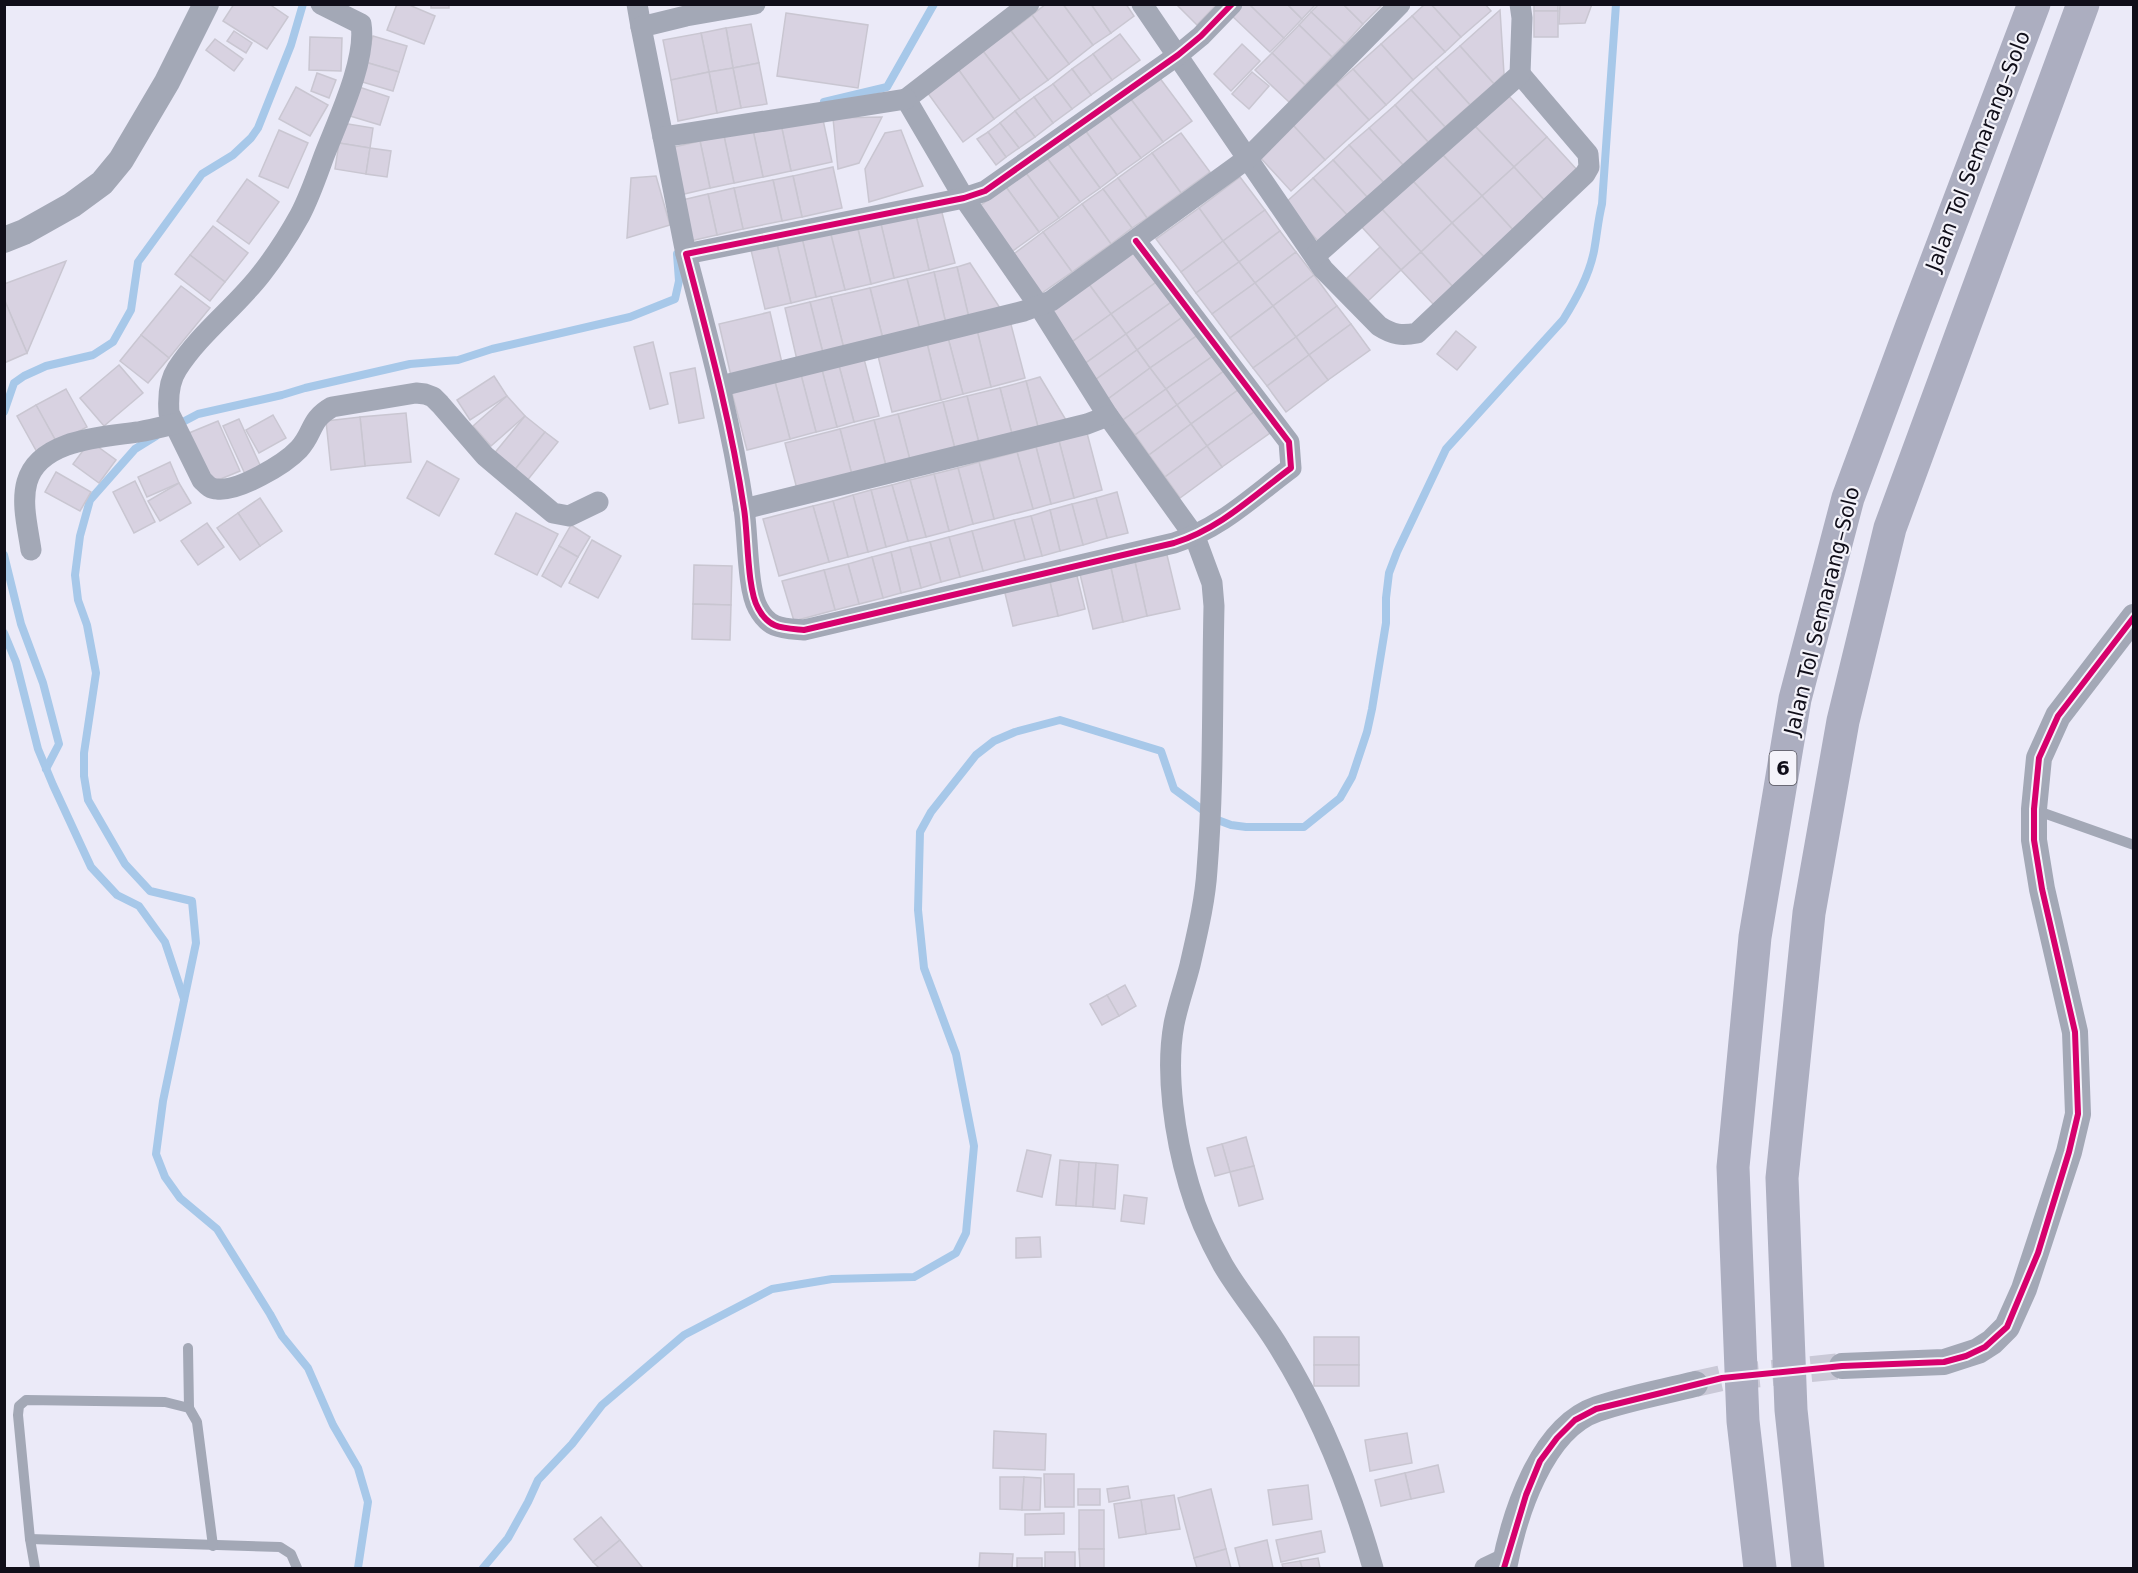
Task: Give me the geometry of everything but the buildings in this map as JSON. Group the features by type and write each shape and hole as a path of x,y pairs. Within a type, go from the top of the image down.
{"highway":[{"name":"Jalan Tol Semarang–Solo","path":"1760,1569 1743,1421 1733,1167 1755,937 1795,699 1848,498 2034,4"},
{"path":"1808,1569 1791,1410 1782,1178 1809,913 1843,721 1890,528 2083,4"}],"street":[{"path":"4,240 24,232 72,205 102,183 121,160 167,82 206,4"},
{"path":"321,4 361,24 363,34 361,49 350,89 300,214 261,274 177,369 172,380 168,402 169,413 202,480 209,487 227,489 276,467 303,444 315,420 332,407 416,393 433,397 485,456 553,513 569,516 598,502"},
{"path":"637,4 686,254 721,386 744,509 756,605 768,623 783,628 804,630 1195,537 1216,526 1291,468 1289,442 1136,241"},
{"path":"641,27 686,16 755,4"},
{"path":"663,137 906,99 1029,4"},
{"path":"1142,4 1323,268 1379,326 1390,333 1404,335 1417,333 1585,174 1589,167 1588,154 1520,74 1522,18 1520,4"},
{"path":"686,254 964,198 985,191 1178,55 1201,36 1232,4"},
{"path":"721,386 1039,306 1051,301 1248,158 1400,4"},
{"path":"1315,256 1520,74"},
{"path":"906,99 964,198 1039,306 1108,416 1195,537 1212,583 1214,606 1207,872 1200,920 1189,968 1179,998 1171,1043 1172,1079 1182,1159 1197,1210 1224,1266 1280,1349 1320,1422 1373,1569"},
{"path":"744,509 1087,424 1108,416"},
{"path":"31,550 25,494 26,483 36,465 58,449 87,438 176,428"},
{"path":"1842,1366 1944,1362 1966,1356 1986,1347 2007,1327 2025,1289 2069,1152 2078,1114 2075,1032 2037,863 2034,809 2040,758 2052,727 2068,702 2133,617"},
{"path":"1498,1565 1540,1461 1557,1438 1575,1420 1596,1409 1695,1384"}],"lane":[{"path":"2034,809 2133,845"},
{"path":"188,1348 189,1408 197,1422 213,1546"},
{"path":"35,1569 30,1539 19,1406 26,1400 165,1402 189,1408"},
{"path":"30,1539 280,1547 291,1554 297,1569"}],"waterway":[{"path":"4,412 14,383 24,376 46,366 93,355 113,342 131,310 138,262 202,174 233,155 258,128 291,45 303,4"},
{"path":"824,102 887,87 934,4"},
{"path":"483,1568 508,1538 538,1480 572,1444 602,1405 684,1335 772,1289 832,1279 914,1277 956,1253 966,1233 974,1146 956,1054 924,968 918,910 920,832 931,812 976,755 994,741 1015,732 1060,720 1161,751 1174,789 1215,819 1231,825 1304,827 1340,798 1352,777 1367,732 1386,623 1389,573 1397,552 1446,449 1563,320 1589,269 1602,204 1616,4"},
{"path":"177,425 198,414 305,388 410,364 458,360 492,349 630,317 675,299 679,281 677,254"},
{"path":"156,436 135,449 90,500 80,536 75,575 78,600 87,625 96,673 84,753 84,776 88,800 125,864 150,891 192,901 196,943 163,1101 156,1154 165,1177 180,1198 217,1229 282,1336 308,1368 333,1425 358,1468 368,1502 358,1568"},
{"path":"4,555 21,624 43,683 59,744 46,769"},
{"path":"4,633 16,662 38,749 91,867 117,895 139,906 165,942 184,999"}],"tunnel":[{"path":"1695,1384 1722,1378 1842,1366"}],"cycle path":[{"path":"1136,241 1289,442 1291,468 1249,501 1207,529 1174,543 804,630 783,628 767,620 754,599 744,509 733,444 686,254 964,198 985,191 1178,55 1201,36 1232,4"},
{"path":"1504,1568 1526,1495 1540,1461 1557,1438 1575,1420 1596,1409 1722,1378 1842,1366 1944,1362 1966,1356 1985,1347 2007,1327 2038,1253 2069,1152 2078,1114 2075,1032 2042,889 2034,840 2034,809 2039,758 2058,716 2134,617"}]}
